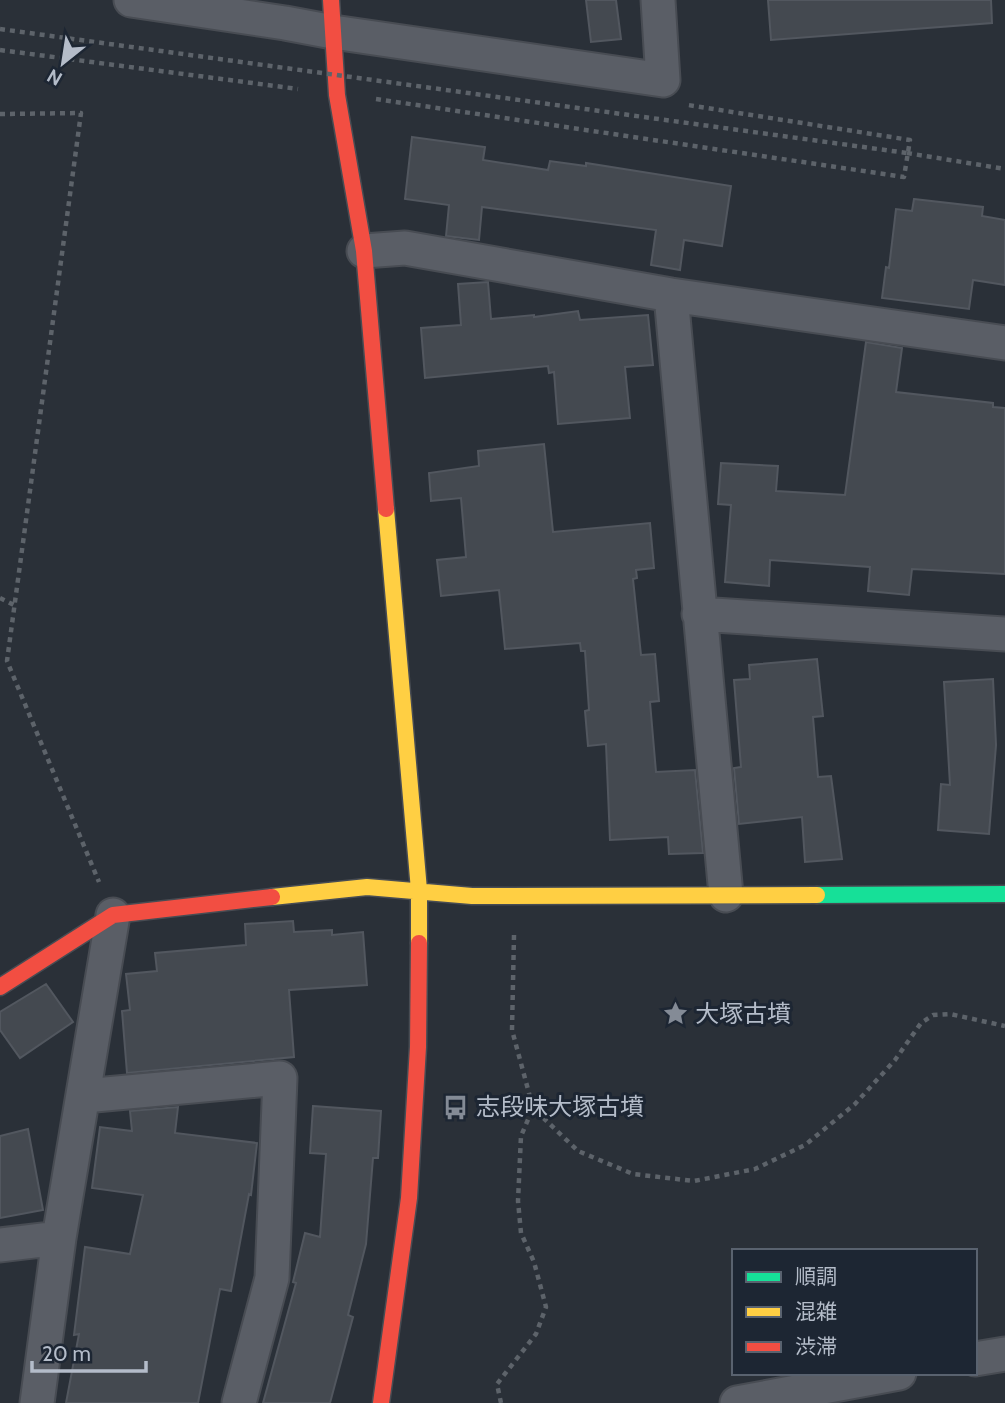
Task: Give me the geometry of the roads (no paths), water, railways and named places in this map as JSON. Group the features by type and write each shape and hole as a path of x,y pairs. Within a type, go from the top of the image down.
{"street":[{"path":"131,0 285,23 332,16 663,80 659,0"},
{"path":"332,16 337,95 364,251 419,890 418,1047 410,1198 381,1403"},
{"path":"364,251 405,248 671,295 1005,343"},
{"path":"671,295 726,895"},
{"path":"699,614 1005,634"},
{"path":"0,987 113,915 367,887 472,896 1005,894"},
{"path":"37,1403 59,1238 113,915"},
{"path":"84,1096 280,1078 272,1278 239,1403"},
{"path":"0,1245 59,1238"},
{"path":"977,1359 1005,1354"},
{"path":"737,1403 888,1375"}],"place":[{"name":"大塚古墳","path":"675,1014"},
{"name":"志段味大塚古墳","path":"456,1107"}]}
